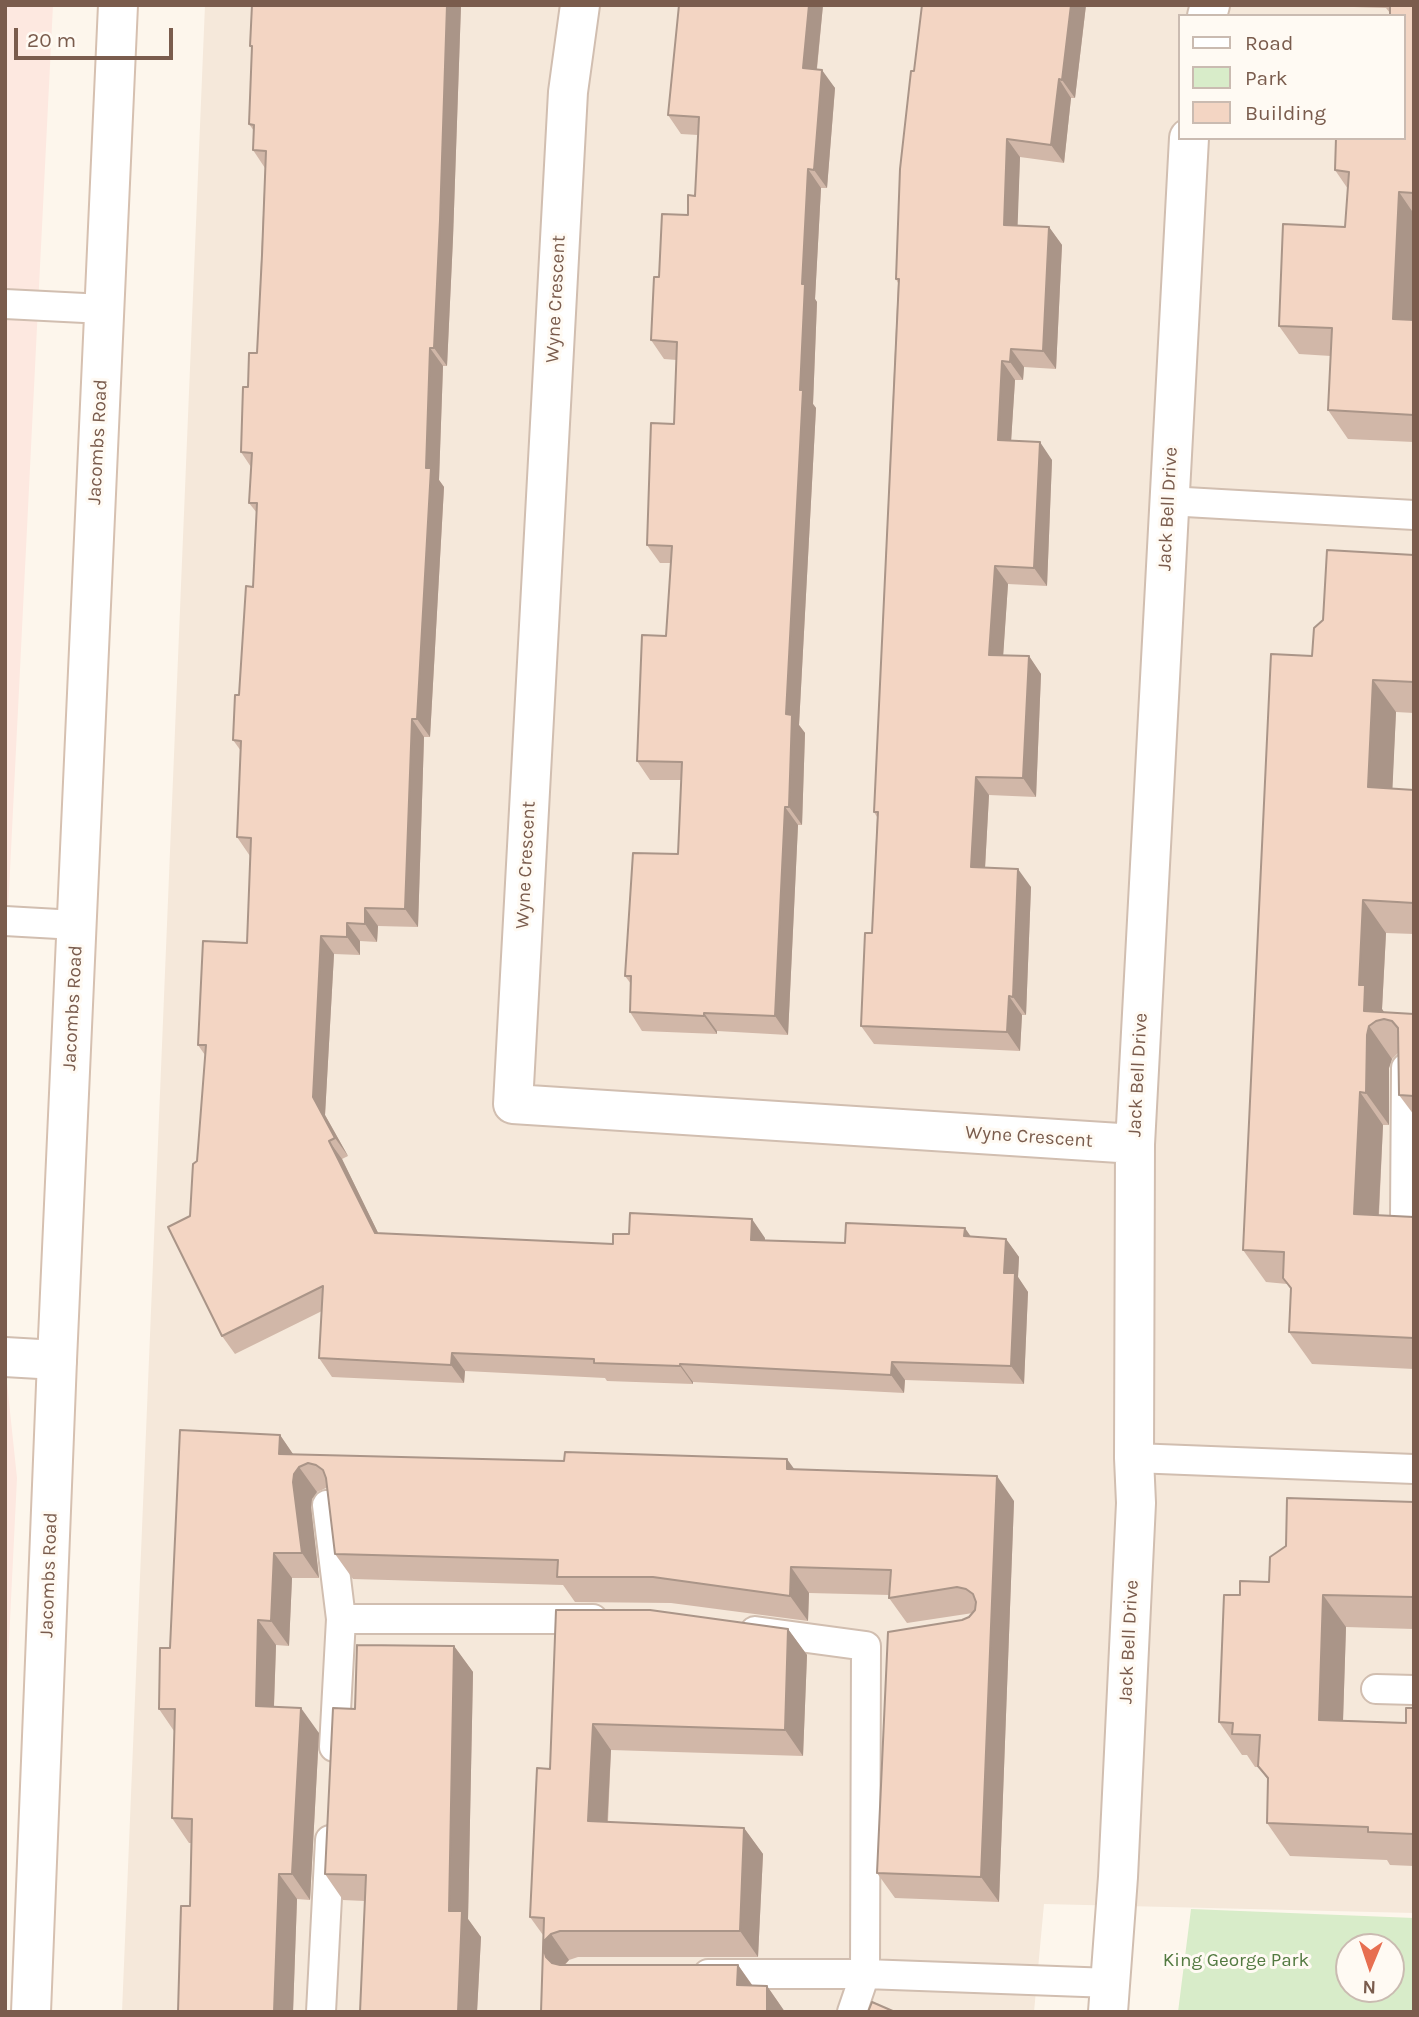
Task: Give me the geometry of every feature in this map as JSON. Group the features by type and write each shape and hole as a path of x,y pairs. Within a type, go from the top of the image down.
{"street":[{"name":"Jacombs Road","path":"32,2012 57,1360 118,5"},
{"name":"Wyne Crescent","path":"580,5 568,92 513,1104 1135,1144"},
{"name":"Jack Bell Drive","path":"1109,1997 1118,1878 1136,1503 1135,1144 1189,140"},
{"path":"5,1357 57,1360"}],"lane":[{"path":"5,304 104,309"},
{"path":"1168,501 1414,516"},
{"path":"5,921 76,925"},
{"path":"1406,1068 1405,1219 1414,1219"},
{"path":"1134,1458 1414,1469"},
{"path":"327,1505 341,1619 333,1768"},
{"path":"341,1619 614,1619"},
{"path":"734,1628 878,1644 865,1973 852,2012"},
{"path":"1376,1689 1414,1690"},
{"path":"321,2012 331,1809"},
{"path":"688,1974 865,1973 1109,1997"}],"shaded area":[{"path":"5,5 53,5 5,971"},
{"path":"205,5 1414,5 1414,1913 1044,1904 1034,2012 122,2012"},
{"path":"5,1364 17,1478 5,1722"}],"green space":[{"name":"King George Park","path":"1191,1909 1414,1918 1414,2012 1178,2012"}],"building":[{"path":"252,5 447,5 434,348 430,348 426,468 431,468 417,719 412,719 405,909 365,908 365,924 347,923 347,937 321,936 313,1097 335,1138 329,1141 375,1233 613,1244 613,1234 629,1234 630,1213 752,1219 751,1240 845,1243 846,1223 965,1228 964,1236 1006,1239 1004,1273 1015,1273 1011,1366 892,1362 891,1375 680,1364 594,1363 594,1359 452,1353 451,1365 319,1358 323,1286 222,1336 168,1227 190,1216 193,1164 197,1161 206,1045 198,1045 203,941 247,943 251,838 237,837 241,741 233,740 235,695 239,695 246,586 253,587 257,503 249,503 252,453 241,452 243,387 248,387 249,353 257,353 266,151 253,150 254,125 249,124"},
{"path":"679,5 809,5 803,68 822,70 814,170 808,169 802,284 805,284 800,390 803,390 786,714 792,715 789,807 785,807 775,1016 630,1012 631,976 625,976 633,853 678,854 682,762 637,761 642,635 666,636 672,546 647,545 651,423 674,424 677,342 651,340 654,277 659,277 662,214 688,215 688,195 695,196 699,117 668,115"},
{"path":"922,5 1071,5 1051,145 1007,139 1004,225 1049,227 1043,351 1011,349 1010,362 1002,361 998,440 1040,442 1034,568 995,566 989,655 1029,656 1023,778 976,777 971,867 1018,869 1013,997 1009,996 1007,1032 861,1026 865,933 872,933 878,812 874,812 899,279 896,279 900,169 911,71 914,71"},
{"path":"1390,5 1414,5 1414,193 1399,192 1393,319 1414,320 1414,415 1328,410 1332,328 1279,326 1283,224 1345,227 1349,172 1335,170 1336,140 1405,140 1405,14 1390,14"},
{"path":"1327,550 1414,555 1414,682 1373,680 1368,787 1414,790 1414,903 1363,900 1359,985 1365,985 1364,1011 1414,1014 1414,1096 1399,1095 1398,1028 1392,1021 1376,1021 1369,1026 1367,1035 1366,1093 1360,1092 1354,1214 1414,1217 1414,1338 1289,1332 1291,1288 1283,1278 1284,1252 1243,1250 1271,654 1312,656 1314,628 1323,620"},
{"path":"180,1430 280,1435 279,1454 564,1461 565,1452 787,1459 787,1469 997,1476 981,1877 877,1873 888,1632 969,1617 975,1610 976,1602 973,1594 966,1589 957,1587 889,1598 891,1570 791,1567 790,1596 653,1577 557,1577 558,1560 335,1554 326,1478 323,1470 308,1463 299,1467 293,1482 302,1553 274,1553 271,1621 258,1620 256,1706 301,1708 292,1874 279,1874 274,2012 178,2012 181,1906 190,1906 192,1819 172,1818 175,1709 159,1709 160,1648 170,1648"},
{"path":"1287,1498 1414,1502 1414,1597 1323,1595 1319,1720 1406,1723 1406,1708 1414,1708 1414,1834 1368,1832 1368,1827 1267,1823 1268,1778 1258,1766 1260,1735 1232,1734 1233,1723 1219,1722 1224,1595 1240,1595 1240,1581 1269,1582 1270,1557 1286,1546"},
{"path":"556,1610 650,1610 788,1629 785,1730 593,1724 588,1821 744,1828 740,1931 560,1931 551,1934 543,1947 544,1918 530,1917 537,1768 550,1769"},
{"path":"357,1645 454,1646 449,1911 462,1911 458,2012 360,2012 366,1875 325,1874 333,1708 355,1709"},
{"path":"543,1947 546,1957 552,1963 560,1965 738,1965 737,1985 767,1986 767,2012 541,2012"},
{"path":"872,2002 895,2012 868,2012"}]}
